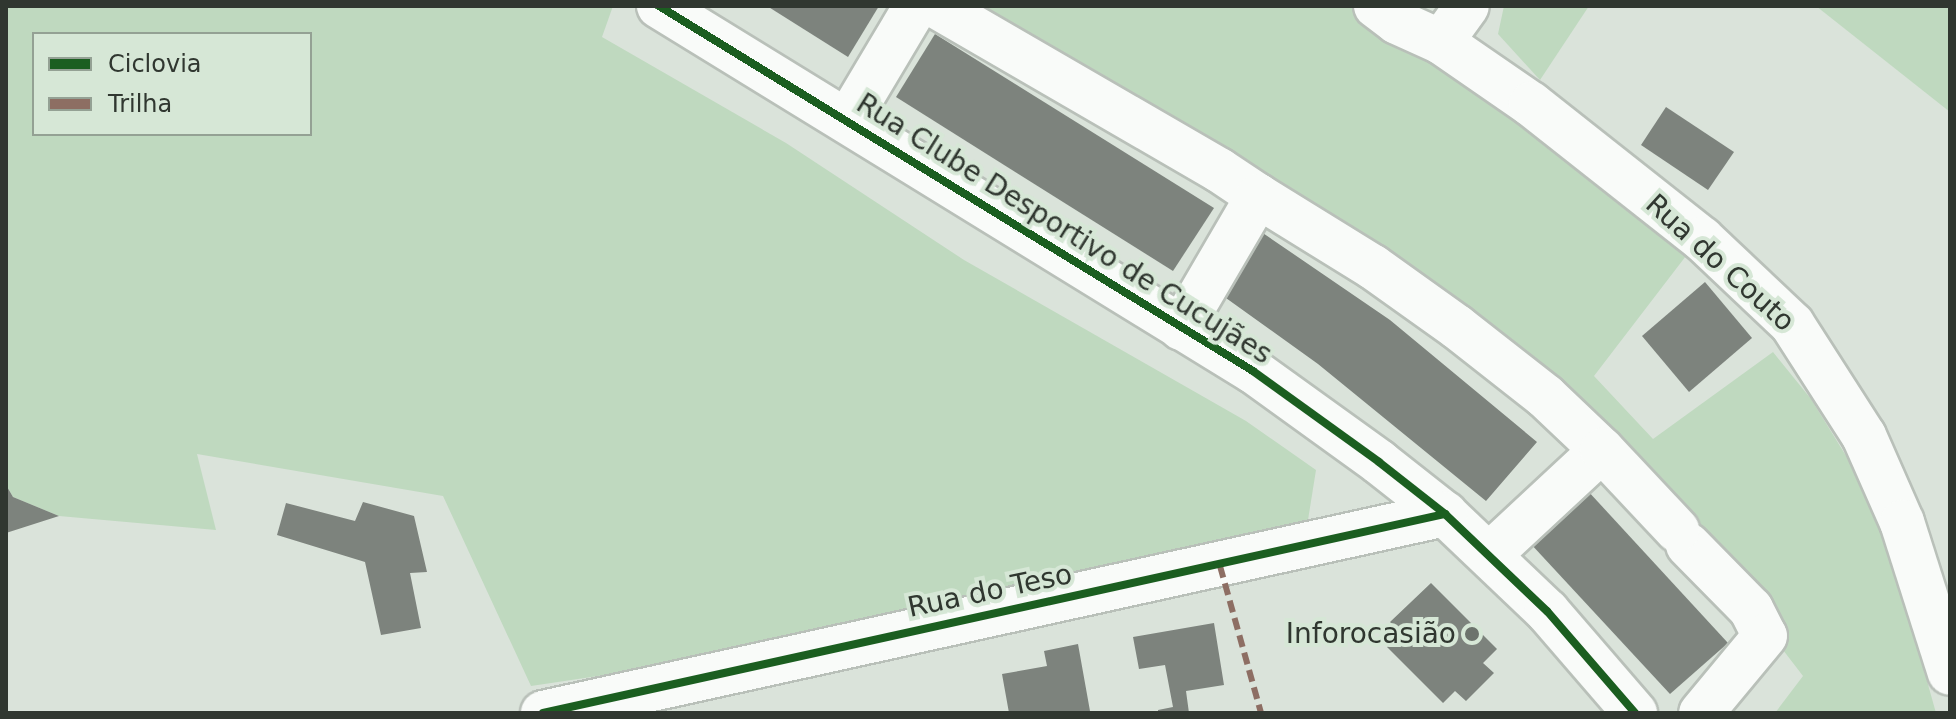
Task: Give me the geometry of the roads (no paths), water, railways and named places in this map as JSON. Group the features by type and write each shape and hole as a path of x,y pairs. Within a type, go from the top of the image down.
{"street":[{"name":"Rua Clube Desportivo de Cucujães","path":"659,6 1253,371 1445,514 1547,611 1635,713"},
{"path":"848,120 916,6"},
{"path":"936,6 1373,267 1545,396 1602,450 1751,609 1765,636 1701,713"},
{"name":"Rua do Couto","path":"1376,6 1397,22 1441,42 1531,104 1702,239 1792,324 1864,436 1902,522 1950,673"},
{"path":"1441,42 1467,6"},
{"path":"1181,328 1258,196"},
{"path":"1489,555 1602,450"},
{"name":"Rua do Teso","path":"543,713 1445,514"}],"place":[{"name":"Inforocasião","path":"1472,634"}]}
